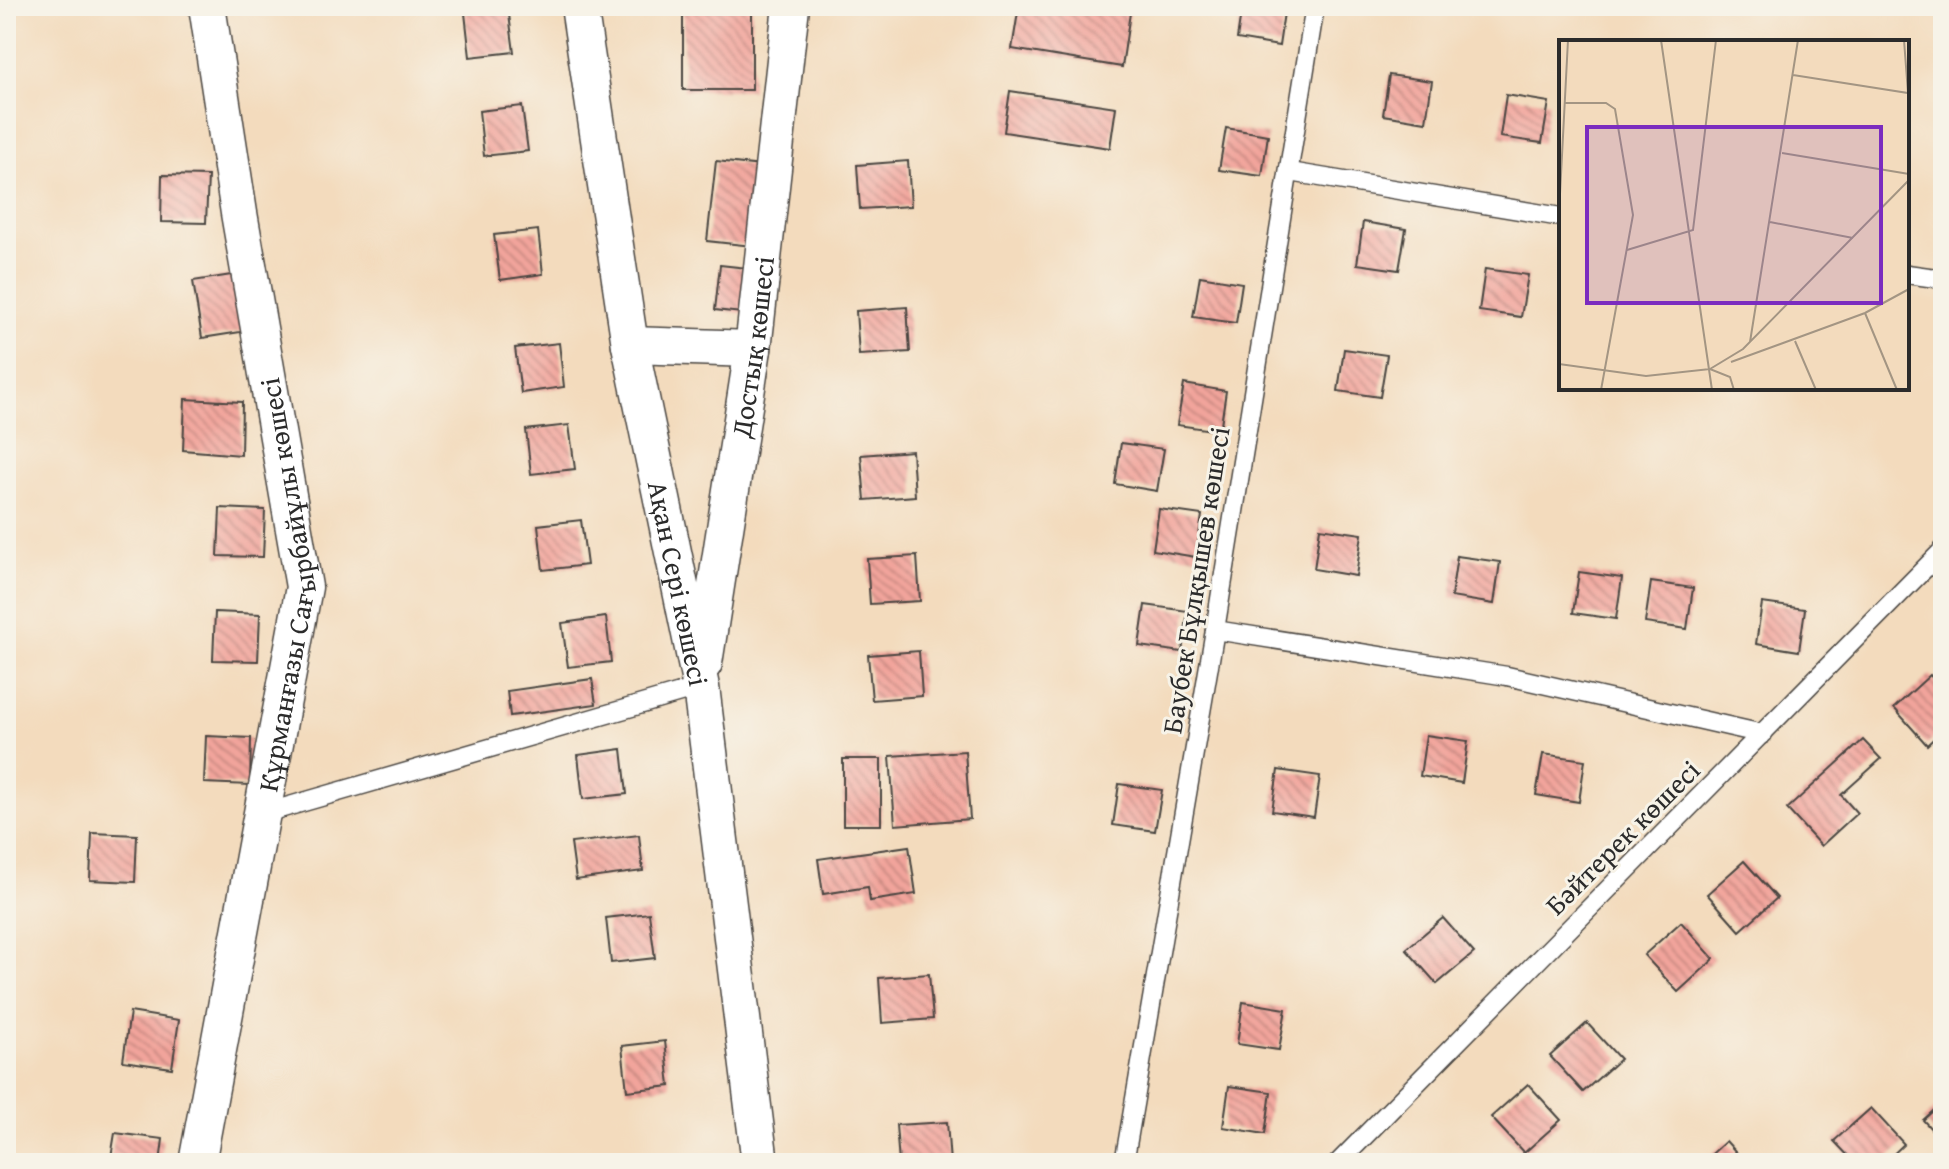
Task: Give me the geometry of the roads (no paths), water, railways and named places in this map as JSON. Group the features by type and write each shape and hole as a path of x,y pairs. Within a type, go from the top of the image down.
{"street":[{"name":"Құрманғазы Сағырбайұлы көшесі","path":"197,1163 304,587 239,213 207,6"},
{"name":"Ақан Сері көшесі","path":"579,6 630,345 701,687 760,1163"},
{"name":"Достық көшесі","path":"701,687 753,349 791,6"},
{"path":"630,345 753,349"}],"lane":[{"name":"Баубек Бұлқышев көшесі","path":"1124,1163 1215,630 1315,6"},
{"path":"1290,172 1559,217"},
{"path":"1909,274 1943,279"},
{"name":"Бәйтерек көшесі","path":"1338,1163 1943,550"},
{"path":"1215,630 1507,676 1763,734"},
{"path":"262,814 701,687"}]}
